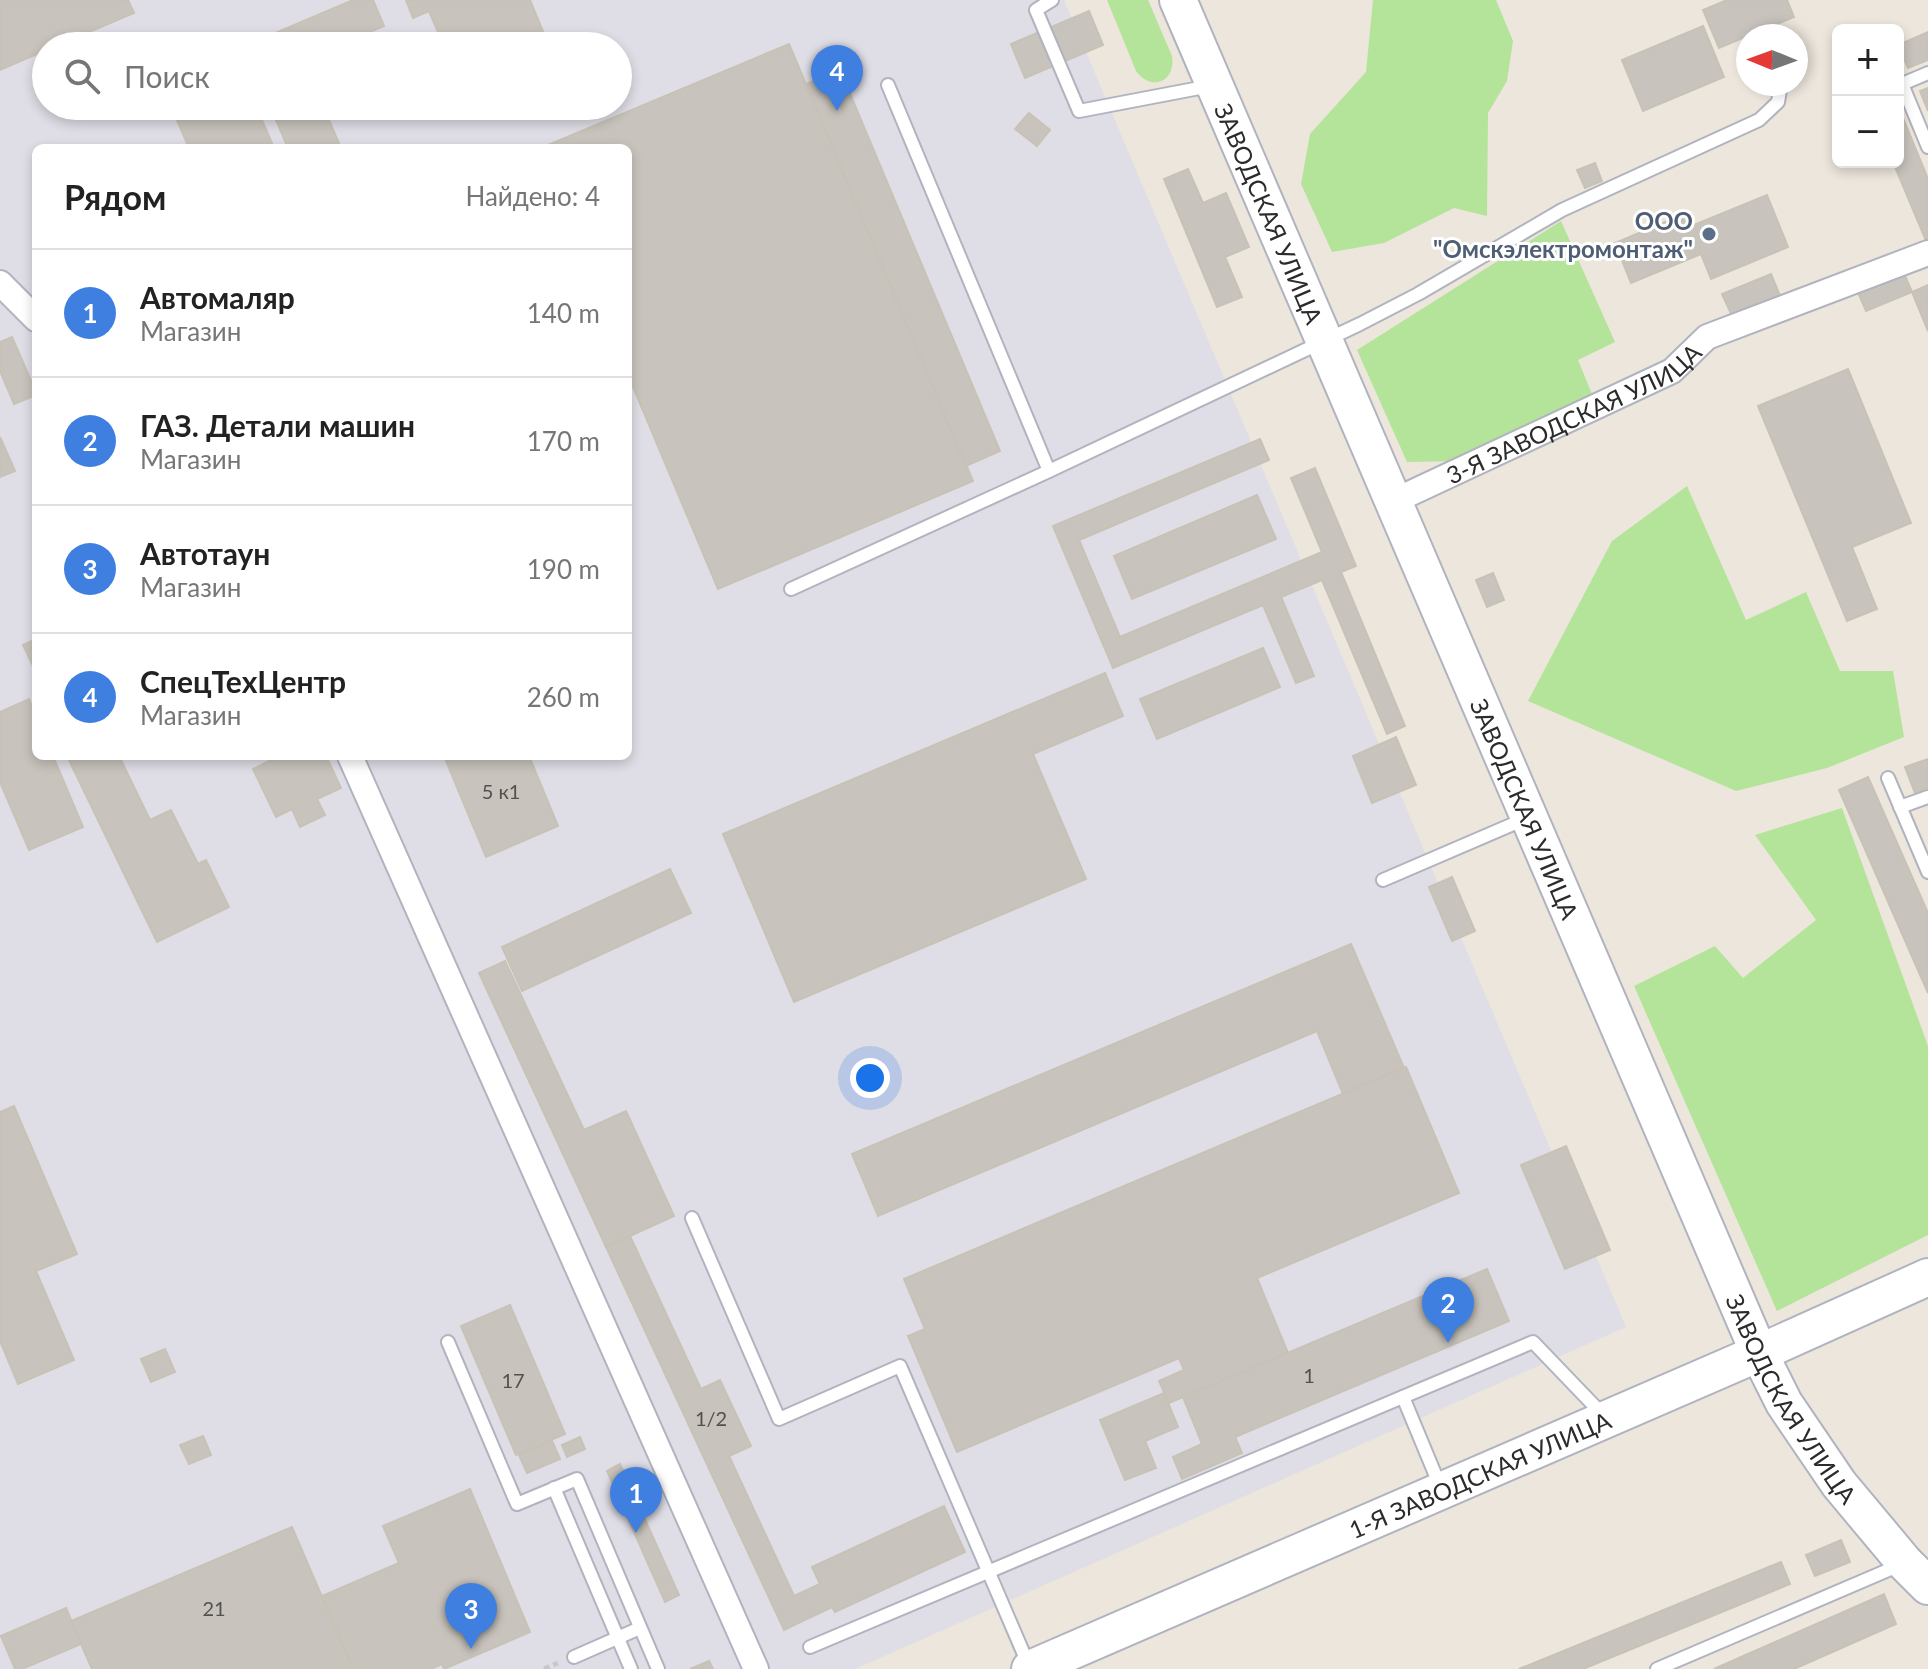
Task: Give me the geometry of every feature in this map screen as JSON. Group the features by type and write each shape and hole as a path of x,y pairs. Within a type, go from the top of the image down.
{"main road":[{"name":"ЗАВОДСКАЯ УЛИЦА","path":"1178,0 1759,1353 1784,1403 1839,1484 1916,1574"},
{"name":"1-Я ЗАВОДСКАЯ УЛИЦА","path":"1030,1669 1928,1277"}],"street":[{"name":"3-Я ЗАВОДСКАЯ УЛИЦА","path":"1394,501 1672,371 1707,337 1928,253"},
{"path":"0,283 32,315"},
{"path":"352,760 756,1669"}],"lane":[{"path":"1052,0 1036,10 1079,111 1215,85"},
{"path":"1928,73 1902,84 1928,147"},
{"path":"888,85 1049,471"},
{"path":"791,589 1325,341 1418,294 1562,210 1759,120 1778,102 1779,96"},
{"path":"1888,778 1928,872"},
{"path":"1900,807 1928,797"},
{"path":"1383,880 1530,817"},
{"path":"692,1218 779,1419 900,1366 1030,1669"},
{"path":"448,1342 517,1504 577,1479 658,1669"},
{"path":"810,1647 1533,1342 1606,1419"},
{"path":"1403,1397 1442,1491"},
{"path":"554,1488 631,1669"},
{"path":"1657,1669 1916,1574"},
{"path":"574,1657 640,1628"}],"shaded area":[{"path":"0,0 1064,0 1626,1327 855,1669 0,1669"}],"green space":[{"path":"1107,0 1148,0 1172,56 1166,78 1149,81 1136,71"},
{"path":"1373,0 1496,0 1513,41 1507,81 1488,113 1487,216 1454,208 1384,243 1332,252 1301,184 1310,134 1366,72"},
{"path":"1561,221 1615,342 1578,360 1592,394 1461,461 1407,462 1357,350"},
{"path":"1687,486 1746,620 1806,592 1840,671 1893,671 1904,737 1827,768 1736,791 1528,701 1612,541"},
{"path":"1842,808 1928,1046 1928,1235 1777,1311 1634,986 1715,946 1743,978 1816,920 1755,835"}],"building":[{"path":"0,0 128,0 134,13 89,32 32,32 32,56 0,70"},
{"path":"353,0 373,0 384,26 370,32 278,32"},
{"path":"406,0 530,0 543,32 438,32 429,11 413,18"},
{"path":"1727,0 1787,0 1794,17 1777,24 1736,24 1736,41 1719,48 1703,10"},
{"path":"1089,11 1103,45 1025,78 1011,44"},
{"path":"1703,26 1724,77 1643,111 1622,60"},
{"path":"1928,32 1928,60 1908,68 1904,59 1904,42"},
{"path":"789,44 973,481 718,589 632,385 632,144 551,144 608,120 632,120 632,110"},
{"path":"840,70 1000,451 966,466 806,84"},
{"path":"1928,88 1928,111 1920,91"},
{"path":"1029,113 1050,130 1037,146 1015,129"},
{"path":"177,120 262,120 272,144 187,144"},
{"path":"276,120 329,120 339,144 286,144"},
{"path":"1904,121 1928,179 1927,243 1896,168 1904,168"},
{"path":"1595,163 1602,181 1585,188 1577,170"},
{"path":"1188,169 1203,203 1226,193 1249,247 1225,257 1242,297 1217,307 1164,179"},
{"name":"ООО \"Омскэлектромонтаж\"","path":"1767,195 1788,247 1711,279 1701,254 1631,283 1615,243 1689,212 1694,225"},
{"path":"1903,271 1912,292 1866,311 1857,290"},
{"path":"1771,274 1781,298 1733,318 1722,294"},
{"path":"1928,285 1928,331 1912,292"},
{"path":"12,337 32,383 32,397 14,404 0,371 0,342"},
{"path":"1848,369 1911,523 1852,547 1877,609 1847,621 1758,406"},
{"path":"0,437 15,471 0,477"},
{"path":"1260,439 1269,460 1079,540 1120,637 1322,552 1291,478 1315,468 1356,566 1341,572 1405,726 1387,734 1322,580 1281,597 1314,676 1296,683 1263,605 1113,668 1053,526"},
{"path":"1257,495 1276,539 1132,599 1114,556"},
{"path":"1493,573 1504,600 1487,607 1476,580"},
{"path":"32,641 32,664 23,645"},
{"path":"1263,648 1280,687 1157,739 1140,699"},
{"path":"1105,673 1123,716 1033,754 1086,879 794,1002 723,834"},
{"path":"29,699 32,707 32,760 55,760 83,827 29,850 0,782 0,712"},
{"path":"1396,737 1416,785 1372,803 1353,756"},
{"path":"1928,759 1928,788 1915,793 1905,767"},
{"path":"69,760 121,760 150,820 171,810 198,864 206,860 229,907 157,942"},
{"path":"271,760 328,760 341,788 317,799 325,815 300,827 292,809 276,817 253,769"},
{"path":"446,760 531,760 558,826 486,857"},
{"path":"1868,777 1928,913 1928,993 1839,790"},
{"path":"670,869 691,913 522,991 502,947"},
{"path":"1452,877 1475,931 1452,941 1429,887"},
{"path":"1351,944 1404,1068 1343,1094 1317,1031 878,1216 852,1154"},
{"path":"505,961 584,1130 626,1111 674,1216 606,1247 479,973"},
{"path":"1406,1067 1459,1193 1257,1278 1288,1353 1169,1403 1159,1381 1184,1370 1179,1358 957,1452 908,1336 925,1329 904,1279"},
{"path":"14,1106 77,1254 36,1271 74,1360 18,1384 0,1341 0,1112"},
{"path":"1566,1146 1610,1250 1565,1269 1521,1165"},
{"path":"630,1236 701,1389 720,1380 751,1446 729,1456 794,1596 820,1584 812,1567 944,1506 965,1552 835,1612 832,1607 784,1630 606,1247"},
{"path":"1487,1269 1509,1321 1235,1437 1242,1453 1182,1479 1173,1457 1202,1444 1183,1397"},
{"path":"510,1305 565,1434 516,1455 461,1326"},
{"path":"165,1349 175,1372 151,1382 141,1359"},
{"path":"1164,1393 1178,1427 1145,1441 1156,1468 1125,1480 1100,1420"},
{"path":"203,1436 211,1455 189,1464 180,1445"},
{"path":"580,1437 585,1449 567,1457 562,1445"},
{"path":"552,1441 560,1459 527,1473 519,1455"},
{"path":"620,1464 679,1595 665,1602 607,1471"},
{"path":"470,1489 530,1632 444,1669 442,1664 431,1669 353,1669 322,1596 399,1563 383,1526"},
{"path":"292,1527 353,1669 92,1669 71,1621"},
{"path":"1841,1540 1850,1562 1815,1576 1806,1555"},
{"path":"1781,1562 1790,1584 1583,1669 1519,1669"},
{"path":"1884,1594 1896,1624 1794,1669 1714,1669"},
{"path":"66,1608 81,1644 22,1669 15,1669 1,1636"},
{"path":"709,1661 713,1669 690,1669"}],"place":[{"name":"СпецТехЦентр","path":"837,111"},
{"name":"ООО \"Омскэлектромонтаж\"","path":"1709,234"},
{"name":"ГАЗ. Детали машин","path":"1448,1343"},
{"name":"Автомаляр","path":"636,1533"},
{"name":"Автотаун","path":"471,1649"}]}
